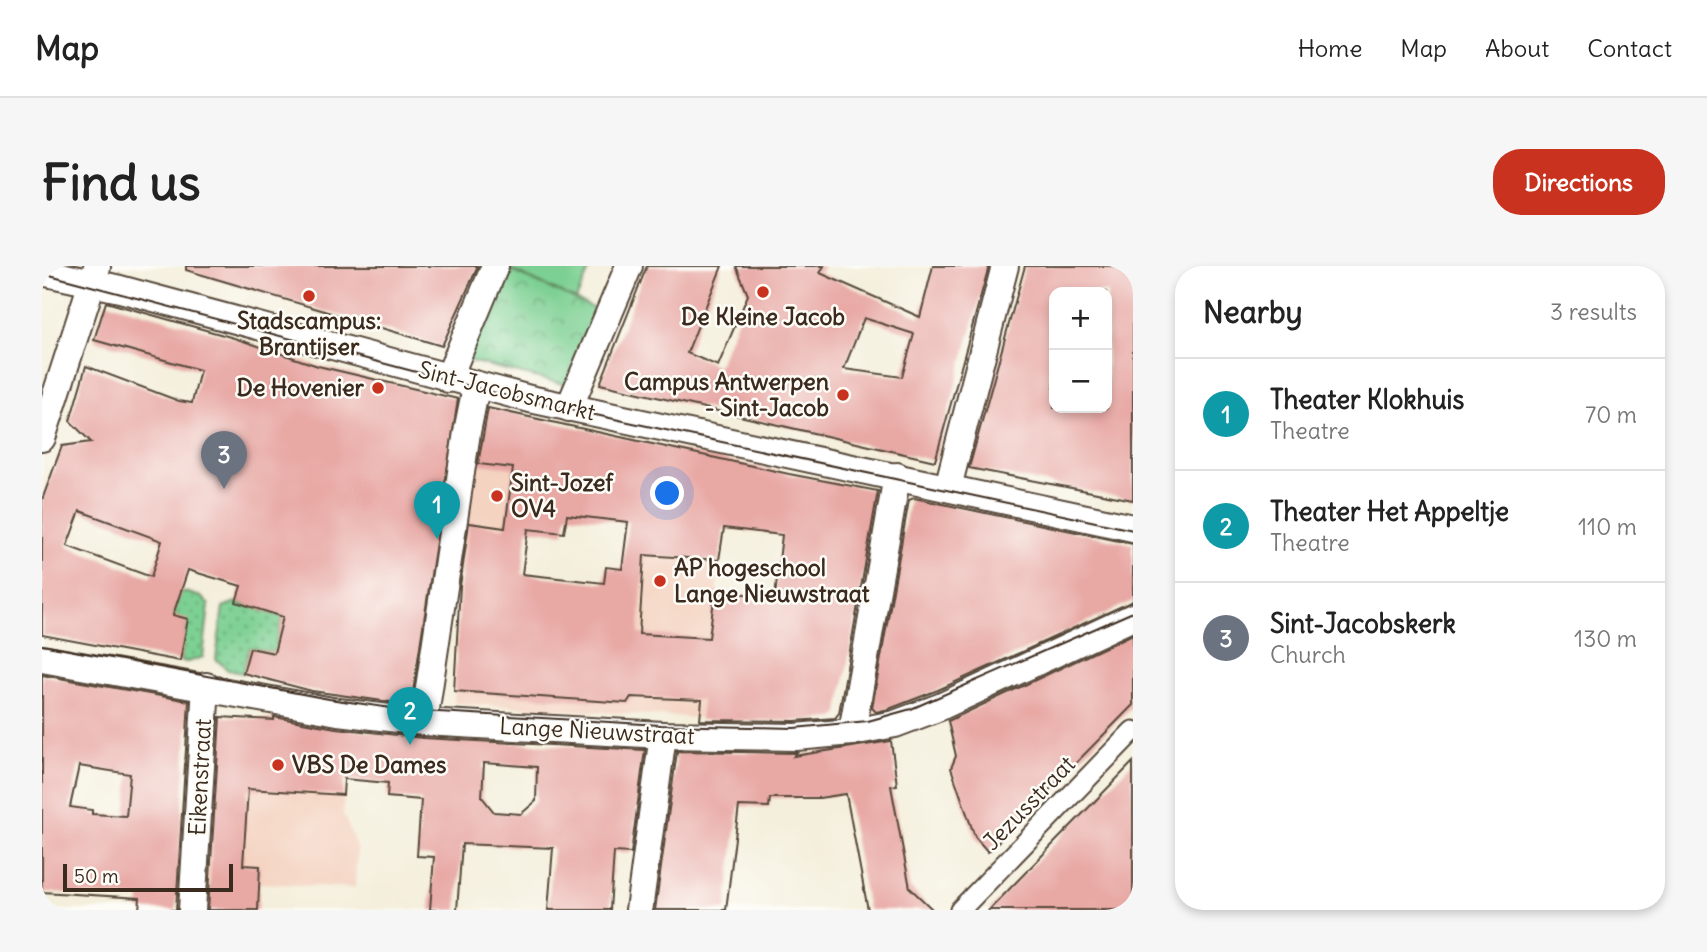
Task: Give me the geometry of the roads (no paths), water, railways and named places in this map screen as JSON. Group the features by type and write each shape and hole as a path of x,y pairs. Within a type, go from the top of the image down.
{"street":[{"path":"448,379 495,266"},
{"path":"569,408 629,266"},
{"path":"948,487 1005,266"},
{"name":"Sint-Jacobsmarkt","path":"42,272 94,274 476,387 1133,528"},
{"path":"42,438 89,297 94,274"},
{"path":"424,722 476,387"},
{"path":"852,732 897,476"},
{"name":"Lange Nieuwstraat","path":"42,659 206,686 338,712 424,722 771,738 852,732 895,724 940,707 1133,617"},
{"name":"Eikenstraat","path":"192,910 206,686"},
{"name":"Jezusstraat","path":"960,910 1133,731"},
{"path":"639,910 663,735"}],"tram line":[{"path":"42,273 507,396 1133,530"},
{"path":"42,645 329,699 405,710 660,725 794,728 868,721 911,709 1133,612"}],"place":[{"name":"De Kleine Jacob","path":"763,292"},
{"name":"Stadscampus: Brantijser","path":"309,296"},
{"name":"De Hovenier","path":"378,388"},
{"name":"Campus Antwerpen - Sint-Jacob","path":"843,395"},
{"name":"Sint-Jacobskerk","path":"224,489"},
{"name":"Sint-Jozef OV4","path":"497,496"},
{"name":"Theater Klokhuis","path":"437,539"},
{"name":"AP hogeschool Lange Nieuwstraat","path":"660,581"},
{"name":"Theater Het Appeltje","path":"410,745"},
{"name":"VBS De Dames","path":"278,765"}]}
